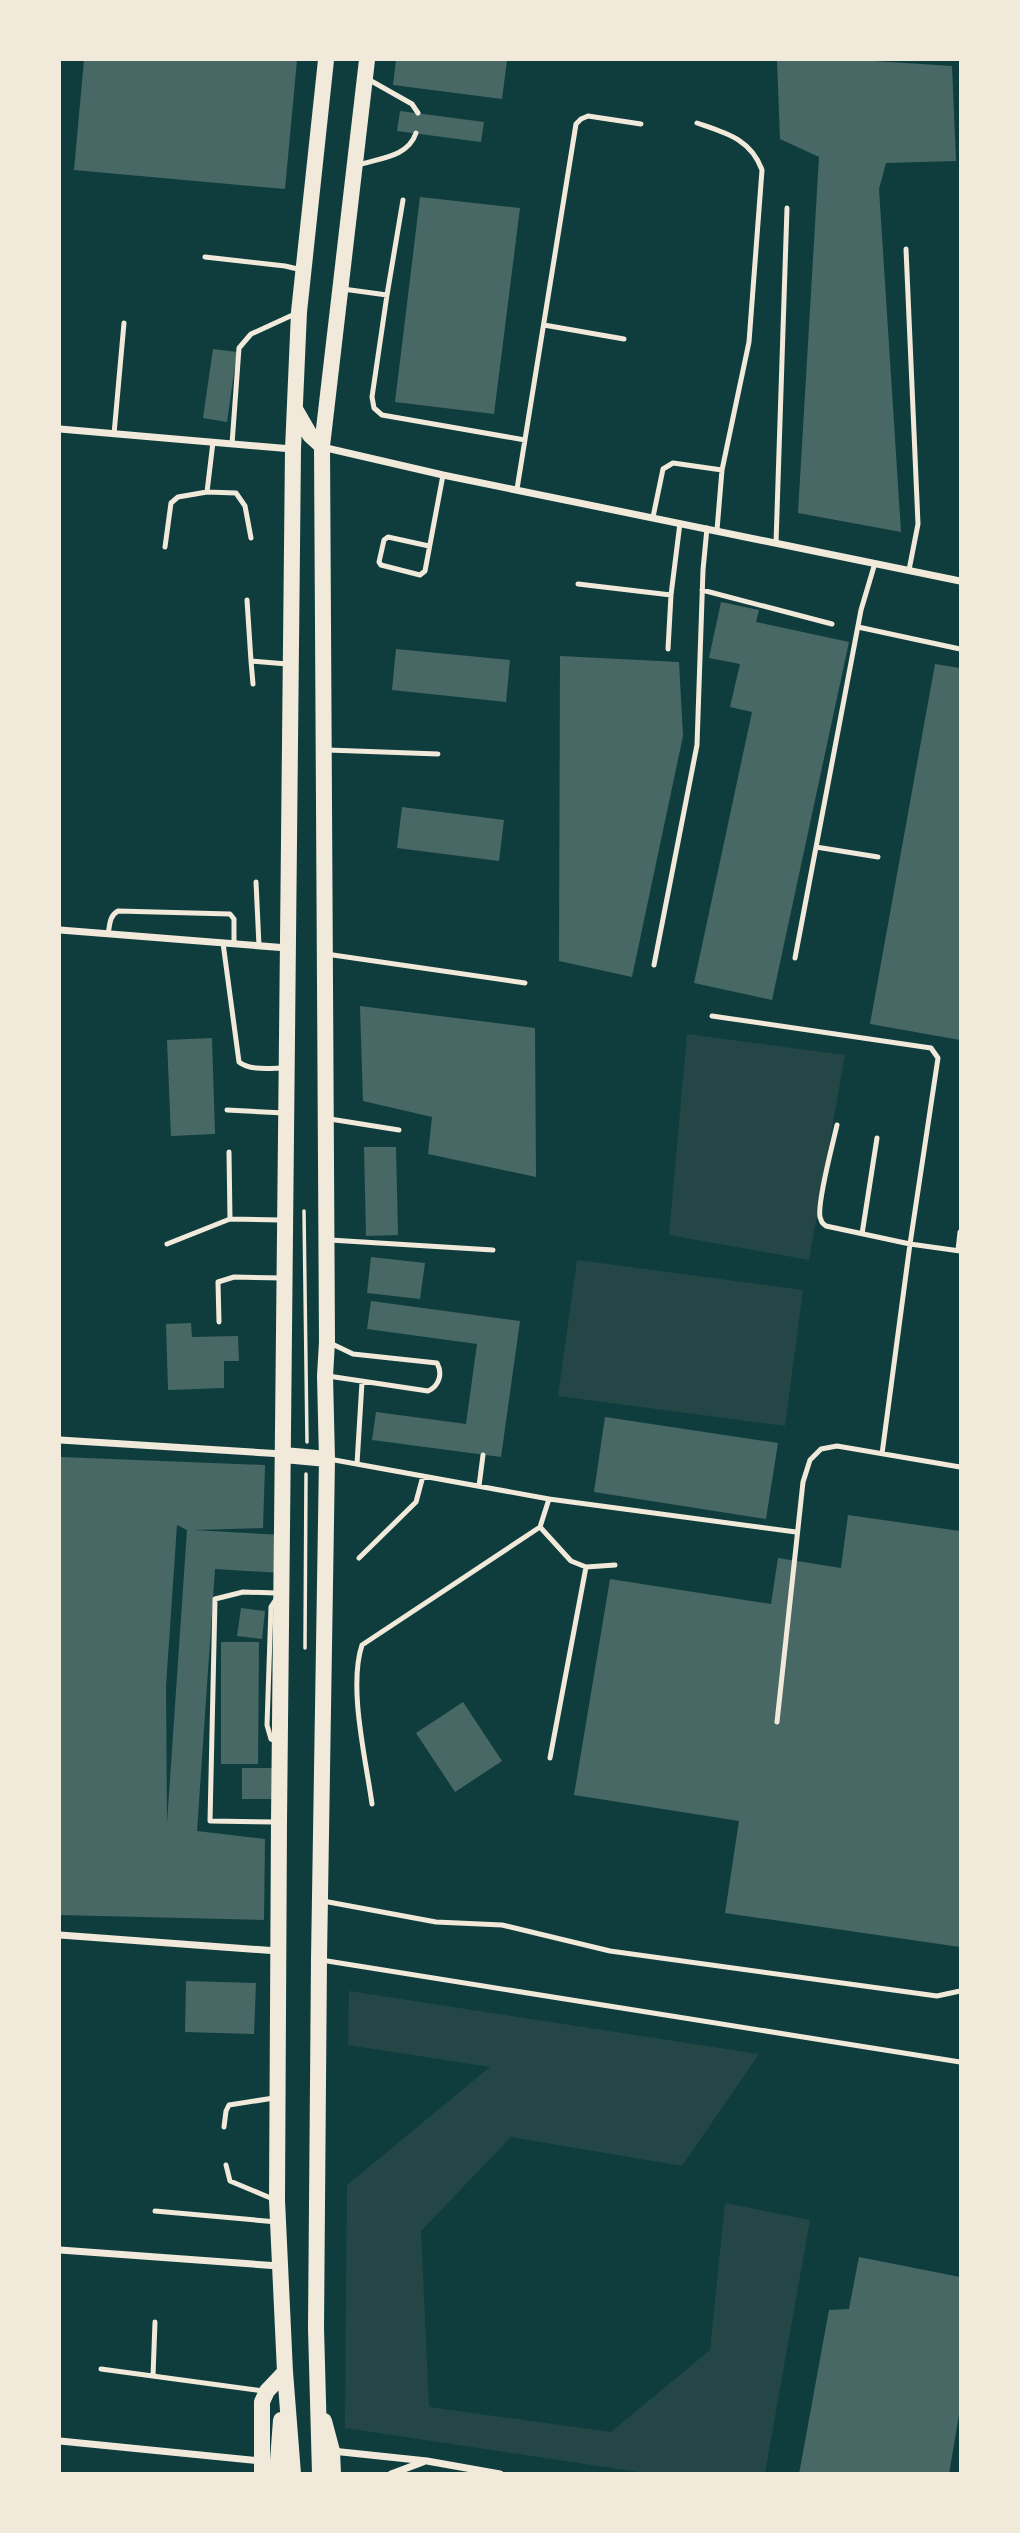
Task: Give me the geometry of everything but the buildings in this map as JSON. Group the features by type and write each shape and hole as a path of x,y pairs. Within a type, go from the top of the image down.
{"main road":[{"path":"293,2473 277,2200 290,664 294,407 299,312 326,60"},
{"path":"320,2473 317,2412 319,1959 327,1459 324,1376 327,1342 327,1119 322,446 367,60"},
{"path":"294,407 310,435 322,446"},
{"path":"284,1455 327,1459"},
{"path":"262,2467 262,2403 267,2391 285,2372"},
{"path":"277,2473 285,2372"},
{"path":"317,2412 326,2426 339,2473"},
{"path":"332,2451 333,2473"}],"street":[{"path":"60,429 293,449"},
{"path":"322,446 443,475 961,581"},
{"path":"60,930 287,948"},
{"path":"60,1440 284,1455"},
{"path":"60,1935 278,1951"},
{"path":"60,2250 280,2266"},
{"path":"60,2441 262,2467"},
{"path":"332,2451 427,2461 500,2473"},
{"path":"391,2473 427,2461"}],"lane":[{"path":"365,77 412,104 418,113"},
{"path":"517,489 576,124 581,118 588,116 641,124"},
{"path":"697,123 735,135 758,157 762,170 749,342 722,470 716,530"},
{"path":"355,166 405,150 410,147 416,133"},
{"path":"402,200 372,397 374,408 382,415 525,440"},
{"path":"776,542 787,208"},
{"path":"906,249 918,524 909,570"},
{"path":"205,257 304,270"},
{"path":"340,288 387,295"},
{"path":"232,444 239,348 251,334 299,312"},
{"path":"114,434 124,323"},
{"path":"544,325 624,340"},
{"path":"207,492 213,442"},
{"path":"653,517 663,468 667,464 722,470"},
{"path":"429,546 388,537 384,540 379,562 381,565 420,575 425,571 443,475"},
{"path":"165,547 171,503 178,497 207,492 236,493 245,506 251,538"},
{"path":"668,649 671,595 680,523"},
{"path":"654,965 697,745 706,528"},
{"path":"795,958 858,627 875,563"},
{"path":"578,584 671,595"},
{"path":"702,590 832,624"},
{"path":"247,600 253,684"},
{"path":"858,627 961,649"},
{"path":"251,662 290,664"},
{"path":"325,750 438,754"},
{"path":"816,847 878,857"},
{"path":"256,882 259,946"},
{"path":"108,934 110,920 118,911 230,914 234,919 234,944"},
{"path":"223,943 239,1062 244,1066 286,1068"},
{"path":"326,954 525,983"},
{"path":"712,1016 931,1048 938,1058 882,1454"},
{"path":"227,1110 286,1113"},
{"path":"327,1119 399,1130"},
{"path":"837,1125 820,1215 826,1227 910,1244 959,1250 961,1232"},
{"path":"863,1234 877,1138"},
{"path":"229,1152 230,1219"},
{"path":"167,1244 230,1219 285,1220"},
{"path":"327,1240 493,1250"},
{"path":"219,1322 218,1282 234,1277 285,1279"},
{"path":"324,1376 428,1391 436,1388 439,1383 437,1363 353,1354 327,1342"},
{"path":"356,1464 362,1382"},
{"path":"777,1722 796,1532 803,1482 810,1460 821,1449 837,1446 961,1467"},
{"path":"479,1486 483,1455"},
{"path":"327,1459 548,1499 796,1532"},
{"path":"359,1558 416,1502 423,1475"},
{"path":"372,1804 365,1749 359,1728 358,1658 362,1645 540,1527 548,1499"},
{"path":"540,1527 571,1561 586,1567 615,1565"},
{"path":"550,1758 586,1567"},
{"path":"279,1822 210,1821 215,1599 243,1592 281,1593"},
{"path":"320,1900 436,1922 502,1925 624,1952 937,1996 961,1991"},
{"path":"319,1959 961,2062"},
{"path":"224,2127 229,2105 277,2098"},
{"path":"226,2165 230,2181 277,2200"},
{"path":"155,2211 278,2222"},
{"path":"153,2376 155,2322"},
{"path":"101,2369 267,2391"}],"path":[{"path":"304,1199 307,1457 305,1653"}],"shaded area":[{"path":"687,1034 845,1055 809,1260 669,1235"},
{"path":"577,1260 803,1290 785,1426 558,1396"},
{"path":"349,1991 759,2054 682,2166 511,2137 421,2231 429,2407 611,2432 710,2350 725,2203 810,2220 765,2473 645,2473 345,2428 347,2185 490,2067 348,2045"}]}
